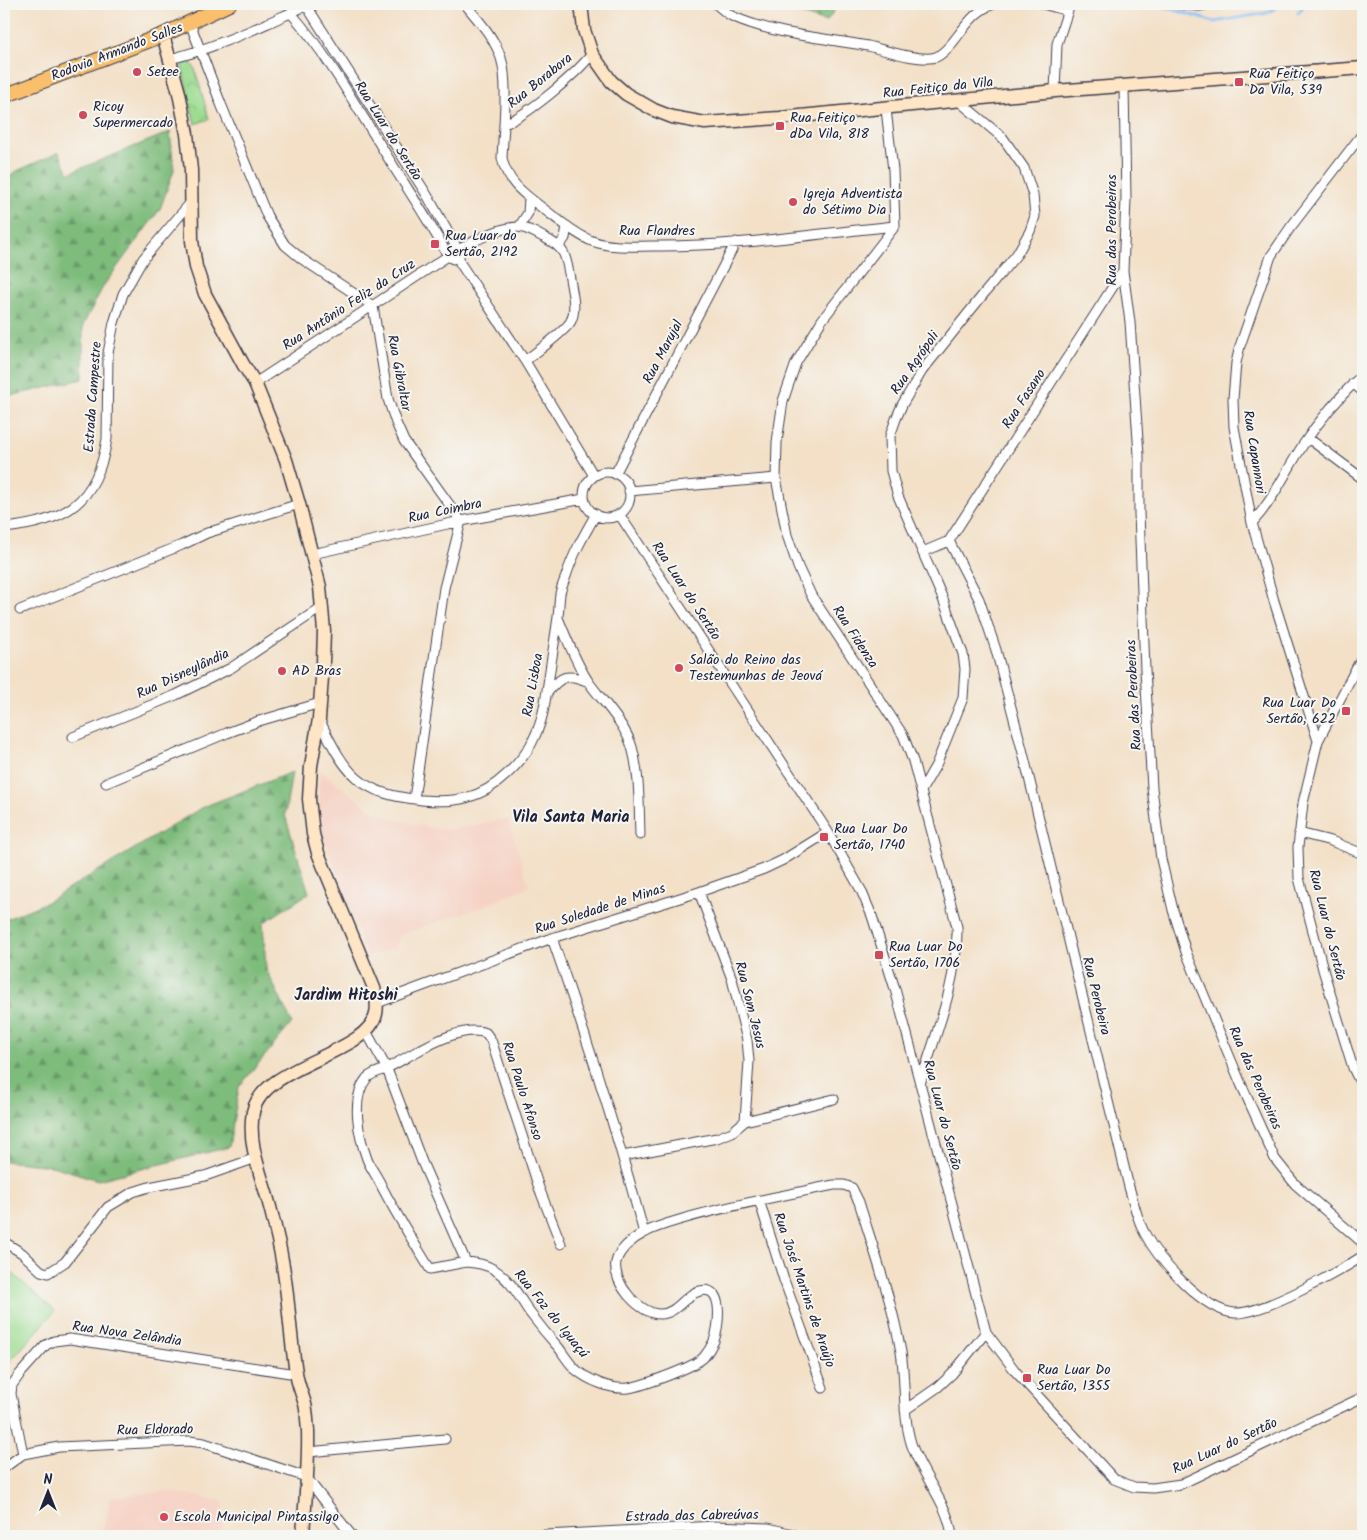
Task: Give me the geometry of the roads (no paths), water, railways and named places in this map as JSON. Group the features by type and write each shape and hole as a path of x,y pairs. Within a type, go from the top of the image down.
{"main road":[{"name":"Rodovia Armando Salles","path":"4,96 164,35 229,4"}],"street":[{"path":"170,59 201,50 291,13 307,4"},
{"name":"Rua Luar do Sertão","path":"307,4 427,195 458,250 460,263 525,361 594,476"},
{"name":"Rua Flandres","path":"465,4 487,31 502,60 504,74 502,158 504,170 513,184 529,198 567,226 590,240 605,245 677,246 896,226"},
{"name":"Rua Feitiço da Vila","path":"581,4 584,30 592,54 610,80 626,94 654,110 672,117 705,123 740,122 1124,86 1363,68"},
{"path":"716,4 733,17 781,32 869,46 926,58 935,57 944,52 971,19 994,4"},
{"path":"1042,4 1069,7 1057,44 1055,92"},
{"path":"1180,4 1199,6 1210,4"},
{"name":"Rua Luar do Sertão","path":"291,13 315,43 448,256 460,263"},
{"path":"190,23 267,216 286,246 302,259 373,306"},
{"path":"164,35 179,92 191,170 193,250 196,267 205,294 243,364 255,382 286,460 320,587 323,663 319,719 311,766 309,799 313,834 326,872 374,988 377,1003 373,1024 366,1031 348,1043 278,1081 266,1090 259,1098 254,1109 251,1124 252,1142 271,1209 283,1266 296,1374 306,1406 308,1452 303,1536"},
{"name":"Rua Borabora","path":"504,124 519,117 547,95 577,70 592,54"},
{"path":"346,92 356,84"},
{"name":"Rua das Perobeiras","path":"1124,86 1126,199 1123,271 1130,322 1139,455 1139,512 1145,670 1152,788 1161,859 1173,910 1186,952 1241,1084 1275,1158 1295,1184 1363,1242"},
{"name":"Rua Agrópoli","path":"921,791 936,766 962,698 965,669 963,654 943,599 898,496 891,471 890,436 902,405 922,371 1017,254 1030,231 1034,216 1033,195 1024,168 1003,138 960,102"},
{"path":"886,109 896,226"},
{"name":"Rua Capannori","path":"1318,741 1274,601 1252,523 1232,417 1234,376 1240,346 1267,266 1276,247 1363,133"},
{"path":"525,361 567,327 573,315 567,263 559,246 529,230 519,227 528,213 529,198"},
{"name":"Estrada Campestre","path":"4,528 40,523 58,517 76,505 88,491 102,464 105,451 107,439 108,353 114,323 123,294 142,259 192,201"},
{"path":"559,246 565,238 567,226"},
{"name":"Rua Fidenza","path":"896,226 822,320 796,363 783,401 777,442 776,478 787,535 805,581 828,622 903,735 914,762 957,927 957,949 948,994 920,1084"},
{"name":"Rua Antônio Feliz da Cruz","path":"255,382 458,250 496,232 519,227"},
{"name":"Rua Marujal","path":"615,474 736,242"},
{"name":"Rua Fasano","path":"949,541 1123,271"},
{"name":"Rua Gibraltar","path":"373,306 388,399 396,423 404,441 461,521"},
{"path":"1252,523 1273,497 1308,438 1323,417 1363,374"},
{"path":"1353,383 1363,392"},
{"path":"1308,438 1363,479"},
{"path":"604,472 615,474 623,479 629,491 627,504 619,514 608,517 596,514 588,508 584,499 584,490 594,476 604,472"},
{"path":"629,491 776,478"},
{"name":"Rua Coimbra","path":"312,554 461,521 584,499"},
{"path":"20,610 182,545 207,533 299,504"},
{"name":"Rua Lisboa","path":"319,719 346,767 362,783 380,792 439,802 461,800 478,794 500,781 522,759 535,737 543,712 558,617 560,592 578,543 596,514"},
{"name":"Rua Luar do Sertão","path":"619,514 828,832 861,890 872,916 895,989 986,1332 1016,1372 1114,1479 1134,1487 1153,1488 1181,1484 1363,1397"},
{"path":"414,799 444,588 461,521"},
{"path":"923,552 949,541"},
{"name":"Rua Perobeira","path":"949,541 979,599 996,650 1129,1187 1139,1222 1151,1246 1175,1276 1206,1301 1219,1309 1234,1313 1256,1310 1296,1292 1363,1256"},
{"name":"Rua Disneylândia","path":"73,737 176,695 231,668 322,607"},
{"path":"558,617 568,643 589,682 605,702 632,746 638,789 640,835"},
{"name":"Rua Luar do Sertão","path":"1363,654 1318,741 1303,803 1298,847 1300,878 1324,973 1353,1068 1363,1088"},
{"path":"546,693 558,680 568,676 577,677 589,682"},
{"path":"106,783 227,733 320,703"},
{"name":"Rua Soledade de Minas","path":"377,1003 552,938 699,892 764,868 783,860 828,832"},
{"path":"1299,833 1331,841 1363,854"},
{"name":"Rua Som Jesus","path":"699,892 732,979 747,1040 749,1061 745,1121"},
{"path":"552,938 577,1009 623,1156 644,1233"},
{"name":"Rua Paulo Afonso","path":"466,1262 430,1269 390,1203 368,1160 359,1126 357,1106 360,1091 366,1079 375,1072 387,1068 429,1044 473,1030 486,1033 491,1040 539,1188 561,1244"},
{"path":"366,1031 387,1068 422,1162 466,1262"},
{"path":"623,1156 717,1138 732,1132 745,1121 834,1099"},
{"path":"4,1242 22,1253 41,1271 48,1273 65,1262 108,1207 127,1196 149,1187 205,1176 256,1158"},
{"name":"Rua Foz do Iguaçú","path":"466,1262 482,1264 494,1269 511,1283 530,1313 575,1369 594,1381 613,1387 627,1388 671,1374 702,1359 710,1349 714,1339 718,1317 718,1302 716,1296 706,1290 693,1293 673,1310 662,1314 649,1312 634,1302 623,1288 616,1273 616,1263 620,1251 644,1233 702,1213 834,1185 844,1185 852,1188 859,1202 893,1314 901,1354 905,1410"},
{"name":"Rua José Martins de Araújo","path":"759,1200 784,1280 823,1388"},
{"path":"952,1536 946,1514 911,1444 905,1410 938,1387 952,1374 986,1332"},
{"name":"Rua Nova Zelândia","path":"23,1454 11,1394 12,1385 46,1345 54,1340 70,1339 296,1374"},
{"path":"308,1452 444,1439"},
{"name":"Rua Eldorado","path":"4,1468 23,1454 59,1447 189,1441 204,1443 306,1477"},
{"path":"306,1477 352,1536"},
{"name":"Estrada das Cabreúvas","path":"527,1536 715,1526 768,1528 796,1536"}],"waterway":[{"path":"1156,4 1214,22 1267,13 1282,4"},
{"path":"1298,13 1305,4"}],"place":[{"name":"Setee","path":"137,72"},
{"name":"Rua Feitiço Da Vila, 539","path":"1239,82"},
{"name":"Ricoy Supermercado","path":"83,115"},
{"name":"Rua Feitiço dDa Vila, 818","path":"780,126"},
{"name":"Igreja Adventista do Sétimo Dia","path":"793,202"},
{"name":"Rua Luar do Sertão, 2192","path":"435,244"},
{"name":"Salão do Reino das Testemunhas de Jeová","path":"679,668"},
{"name":"AD Bras","path":"282,671"},
{"name":"Rua Luar Do Sertão, 622","path":"1346,711"},
{"name":"Rua Luar Do Sertão, 1740","path":"824,837"},
{"name":"Rua Luar Do Sertão, 1706","path":"879,955"},
{"name":"Rua Luar Do Sertão, 1355","path":"1027,1378"},
{"name":"Escola Municipal Pintassilgo","path":"164,1517"}],"district":[{"name":"Vila Santa Maria","path":"571,817"},
{"name":"Jardim Hitoshi","path":"346,995"}]}
